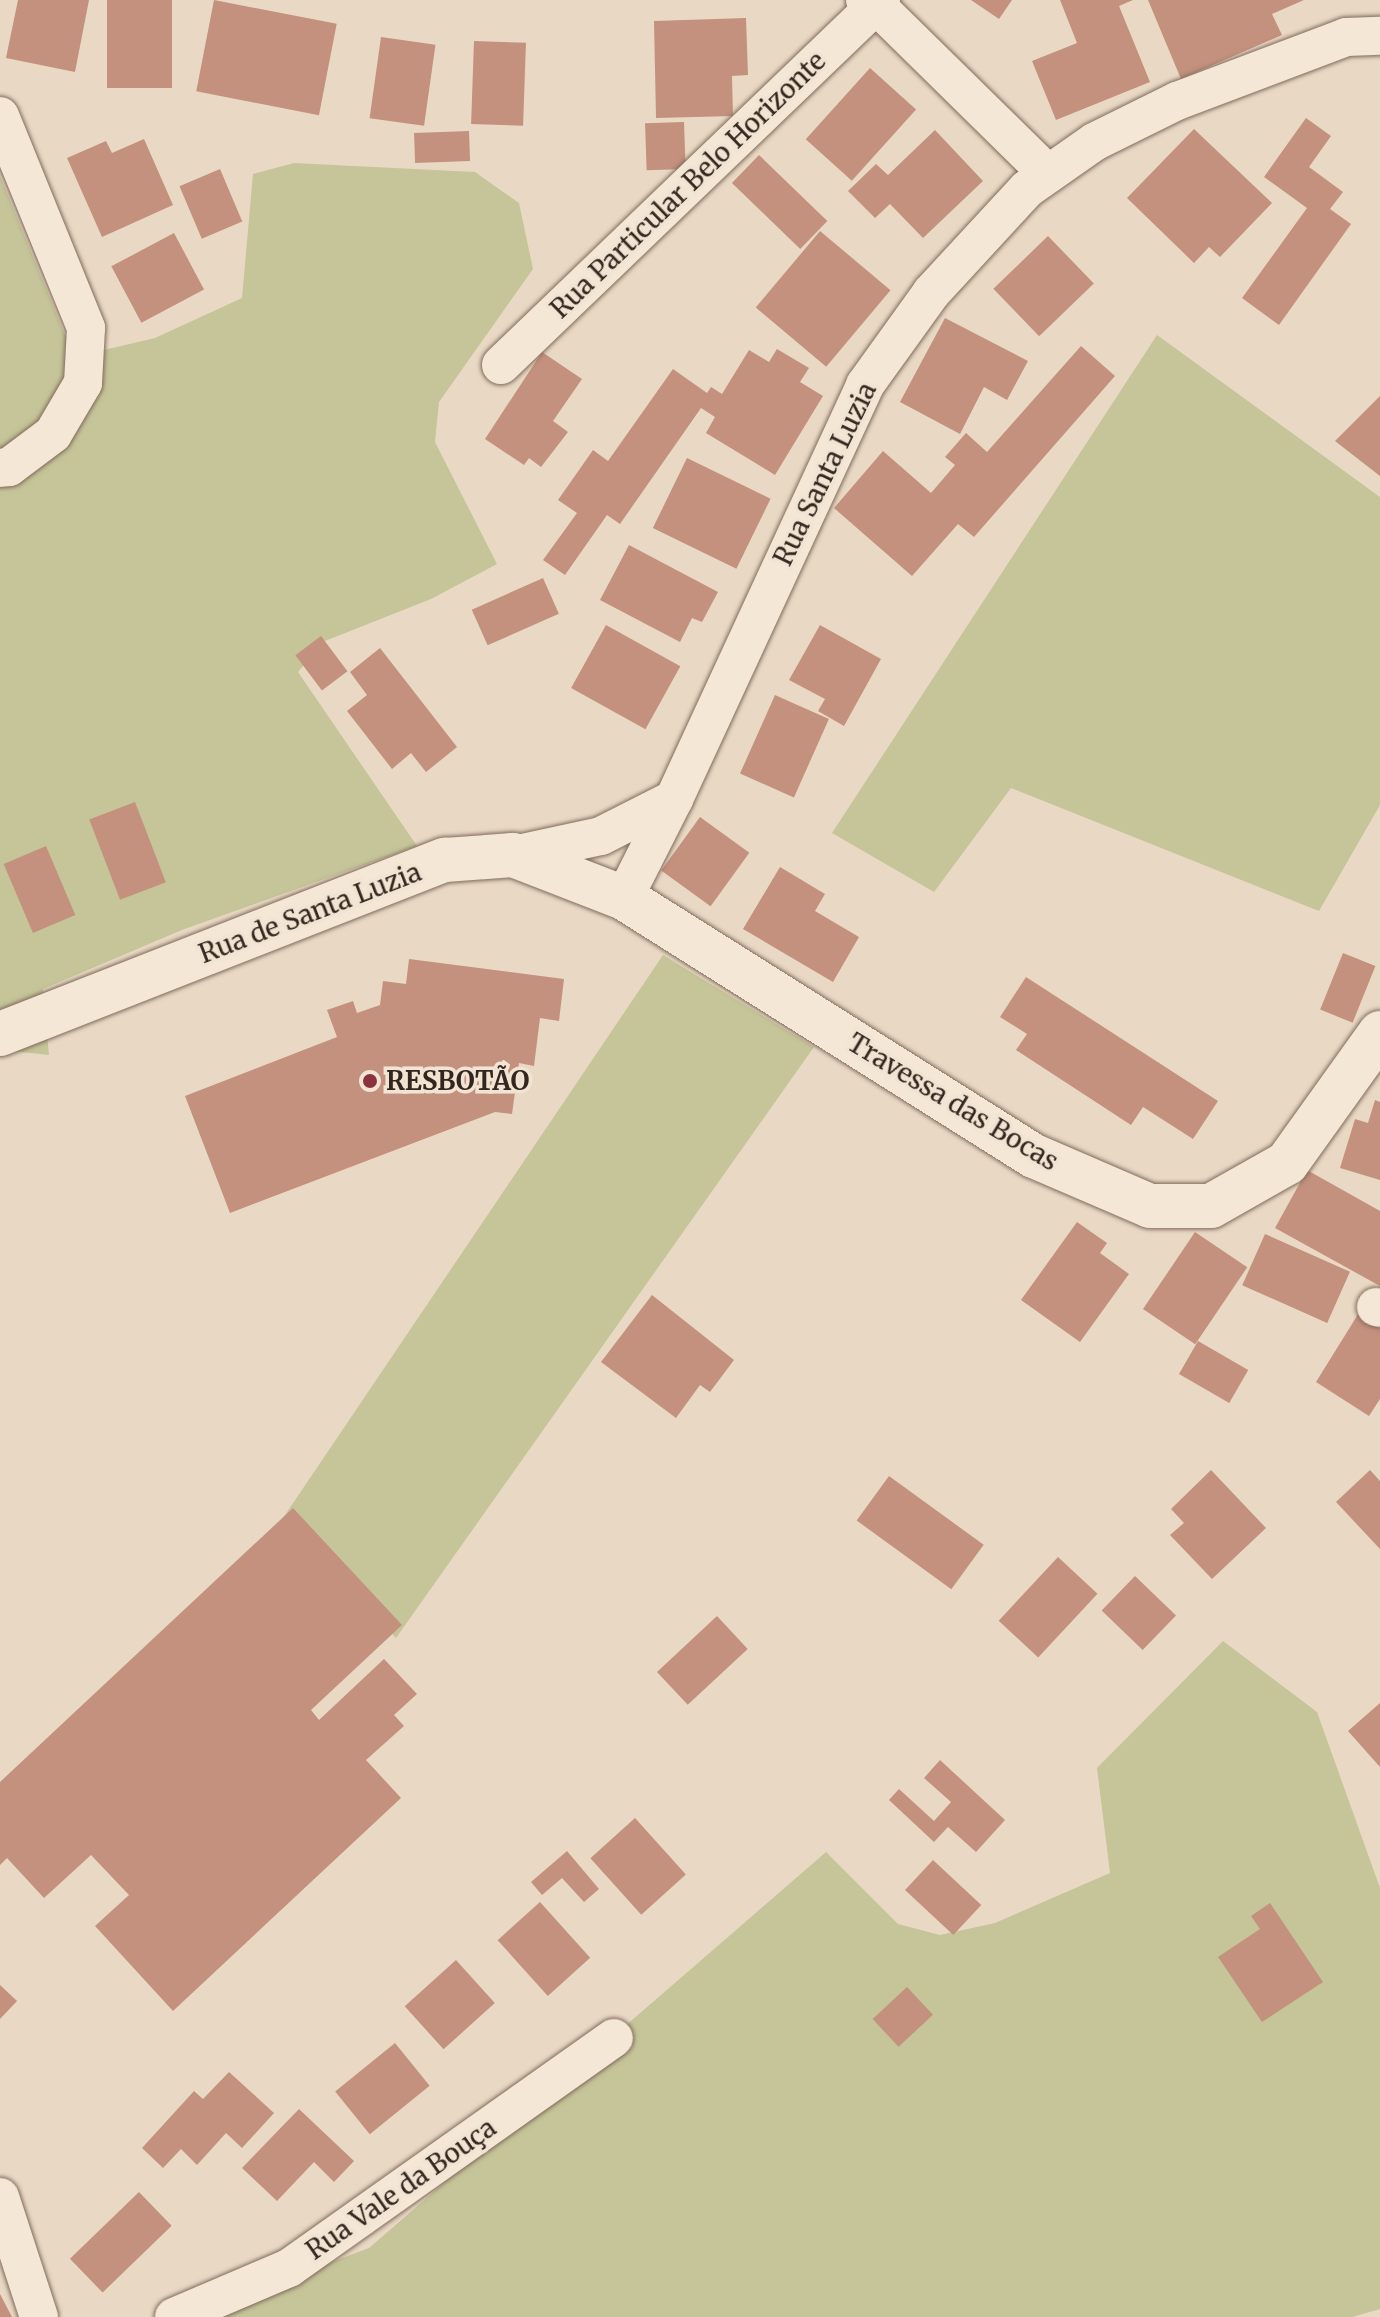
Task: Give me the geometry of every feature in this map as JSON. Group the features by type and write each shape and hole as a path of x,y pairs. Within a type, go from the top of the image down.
{"street":[{"path":"874,2 1048,174"},
{"name":"Rua Particular Belo Horizonte","path":"501,365 874,2"},
{"name":"Rua Santa Luzia","path":"624,898 674,799 865,385 931,293 1027,189 1094,142 1177,101 1346,37 1380,36"},
{"path":"0,116 86,328 83,383 53,434 9,467 0,468"},
{"path":"513,855 601,836 674,799"},
{"name":"Rua de Santa Luzia","path":"0,1034 445,860 513,855 624,898"},
{"name":"Travessa das Bocas","path":"624,898 1034,1156 1150,1206 1211,1206 1287,1163 1380,1033"},
{"name":"Rua Vale da Bouça","path":"174,2317 289,2268 614,2038"},
{"path":"0,2197 39,2317"}],"green space":[{"path":"294,163 475,172 519,203 533,269 439,402 435,442 497,564 431,599 325,641 298,672 417,846 182,930 43,989 49,1055 0,1050 0,176 74,357 155,338 242,298 253,174"},
{"path":"1157,335 1380,497 1380,805 1319,911 1011,788 934,892 832,833"},
{"path":"663,955 814,1047 396,1638 283,1518"},
{"path":"1223,1641 1317,1712 1380,1888 1380,2309 1352,2317 217,2317 235,2298 369,2248 826,1852 898,1924 940,1935 995,1923 1110,1873 1097,1768"}],"building":[{"path":"18,0 89,0 75,72 6,58"},
{"path":"107,0 172,0 172,88 107,88"},
{"path":"214,0 337,24 319,115 196,91"},
{"path":"971,0 1012,0 999,19"},
{"path":"1060,0 1133,0 1119,6 1150,82 1056,120 1032,61 1077,43"},
{"path":"1148,0 1304,0 1272,14 1282,35 1181,79"},
{"path":"746,18 748,75 732,76 733,116 656,118 654,21"},
{"path":"381,37 435,45 424,126 370,118"},
{"path":"474,41 526,43 523,126 471,124"},
{"path":"870,68 916,109 852,181 806,139"},
{"path":"1306,118 1331,136 1309,167 1343,192 1330,209 1351,224 1279,325 1242,298 1307,208 1264,177"},
{"path":"684,122 686,169 647,170 645,123"},
{"path":"1194,129 1272,203 1220,257 1209,247 1194,263 1127,198"},
{"path":"935,130 983,181 923,238 890,204 875,218 848,191 876,164 888,175"},
{"path":"469,131 470,161 415,163 414,133"},
{"path":"144,139 173,205 102,237 67,158 106,141 112,153"},
{"path":"759,155 827,221 800,249 732,183"},
{"path":"220,169 242,221 202,239 179,186"},
{"path":"820,231 890,290 826,367 756,308"},
{"path":"174,233 204,290 141,323 111,266"},
{"path":"1048,236 1094,283 1039,336 993,289"},
{"path":"945,318 1028,361 1007,400 984,387 960,434 900,402"},
{"path":"1081,346 1115,376 974,537 958,524 912,576 834,508 883,451 931,493 955,465 945,457 966,433 987,452"},
{"path":"777,349 809,368 800,382 823,396 775,475 706,433 715,417 701,408 620,524 607,515 565,575 543,560 577,513 558,500 593,450 608,461 673,369 707,393 711,387 722,394 749,350 769,362"},
{"path":"542,352 582,379 553,421 568,432 541,467 529,458 524,465 485,439"},
{"path":"1380,396 1380,476 1335,441"},
{"path":"687,458 771,499 736,569 653,528"},
{"path":"629,545 718,592 702,622 692,618 680,642 600,600"},
{"path":"543,578 559,614 488,645 472,610"},
{"path":"606,625 680,666 645,729 571,688"},
{"path":"820,625 881,659 844,726 818,711 825,699 789,680"},
{"path":"321,636 347,671 322,690 295,655"},
{"path":"380,648 457,747 426,772 411,753 392,769 347,711 367,695 350,672"},
{"path":"775,695 829,719 794,798 740,774"},
{"path":"135,802 166,882 120,900 89,820"},
{"path":"700,817 749,853 711,906 661,870"},
{"path":"46,846 75,915 33,933 4,864"},
{"path":"780,867 825,894 815,911 859,937 833,982 743,929"},
{"path":"1343,953 1375,966 1353,1023 1320,1010"},
{"name":"RESBOTÃO","path":"409,959 564,979 559,1021 540,1018 534,1066 519,1063 512,1114 495,1112 230,1213 185,1096 337,1037 327,1010 353,1001 357,1013 380,1005 383,981 406,984"},
{"path":"1026,977 1218,1101 1193,1139 1143,1107 1131,1125 1016,1050 1027,1034 1000,1017"},
{"path":"1375,1100 1380,1102 1380,1180 1340,1168 1355,1119 1368,1123"},
{"path":"1307,1170 1380,1211 1380,1286 1275,1228"},
{"path":"1077,1222 1107,1243 1100,1253 1129,1274 1080,1342 1021,1300"},
{"path":"1195,1232 1247,1267 1195,1344 1143,1309"},
{"path":"1265,1234 1350,1272 1327,1323 1242,1285"},
{"path":"652,1295 734,1360 710,1392 700,1385 676,1418 601,1362"},
{"path":"1365,1303 1380,1312 1380,1399 1369,1416 1316,1382"},
{"path":"1198,1341 1248,1370 1229,1403 1179,1374"},
{"path":"1211,1470 1266,1528 1212,1579 1170,1535 1184,1523 1171,1509"},
{"path":"1370,1470 1380,1481 1380,1549 1336,1502"},
{"path":"889,1476 984,1545 951,1589 857,1520"},
{"path":"293,1508 402,1625 311,1710 319,1720 384,1659 417,1694 394,1715 404,1726 366,1760 401,1798 173,2011 95,1926 129,1895 91,1855 44,1898 7,1858 0,1865 0,1782"},
{"path":"1058,1557 1097,1594 1038,1657 999,1621"},
{"path":"1135,1576 1176,1616 1143,1650 1102,1611"},
{"path":"717,1616 748,1649 688,1705 657,1672"},
{"path":"1380,1703 1380,1767 1348,1731"},
{"path":"940,1760 1005,1820 976,1852 948,1827 934,1842 889,1800 899,1789 934,1821 951,1802 924,1778"},
{"path":"635,1818 686,1874 641,1915 590,1858"},
{"path":"567,1851 599,1889 584,1902 562,1878 542,1895 531,1882"},
{"path":"933,1860 981,1905 953,1935 905,1890"},
{"path":"540,1902 590,1958 548,1996 498,1940"},
{"path":"1270,1903 1323,1982 1262,2022 1218,1957 1260,1929 1251,1916"},
{"path":"456,1960 495,2003 444,2049 405,2006"},
{"path":"0,1985 17,2001 0,2019"},
{"path":"907,1987 933,2015 899,2047 873,2019"},
{"path":"395,2043 430,2086 370,2134 335,2091"},
{"path":"229,2072 274,2113 242,2148 226,2133 197,2165 181,2149 163,2168 142,2148 194,2091 203,2099"},
{"path":"299,2109 354,2161 334,2182 314,2162 277,2201 242,2168"},
{"path":"139,2192 172,2226 103,2292 70,2259"},
{"path":"0,2294 12,2317 0,2317"}],"place":[{"name":"RESBOTÃO","path":"370,1081"}]}
